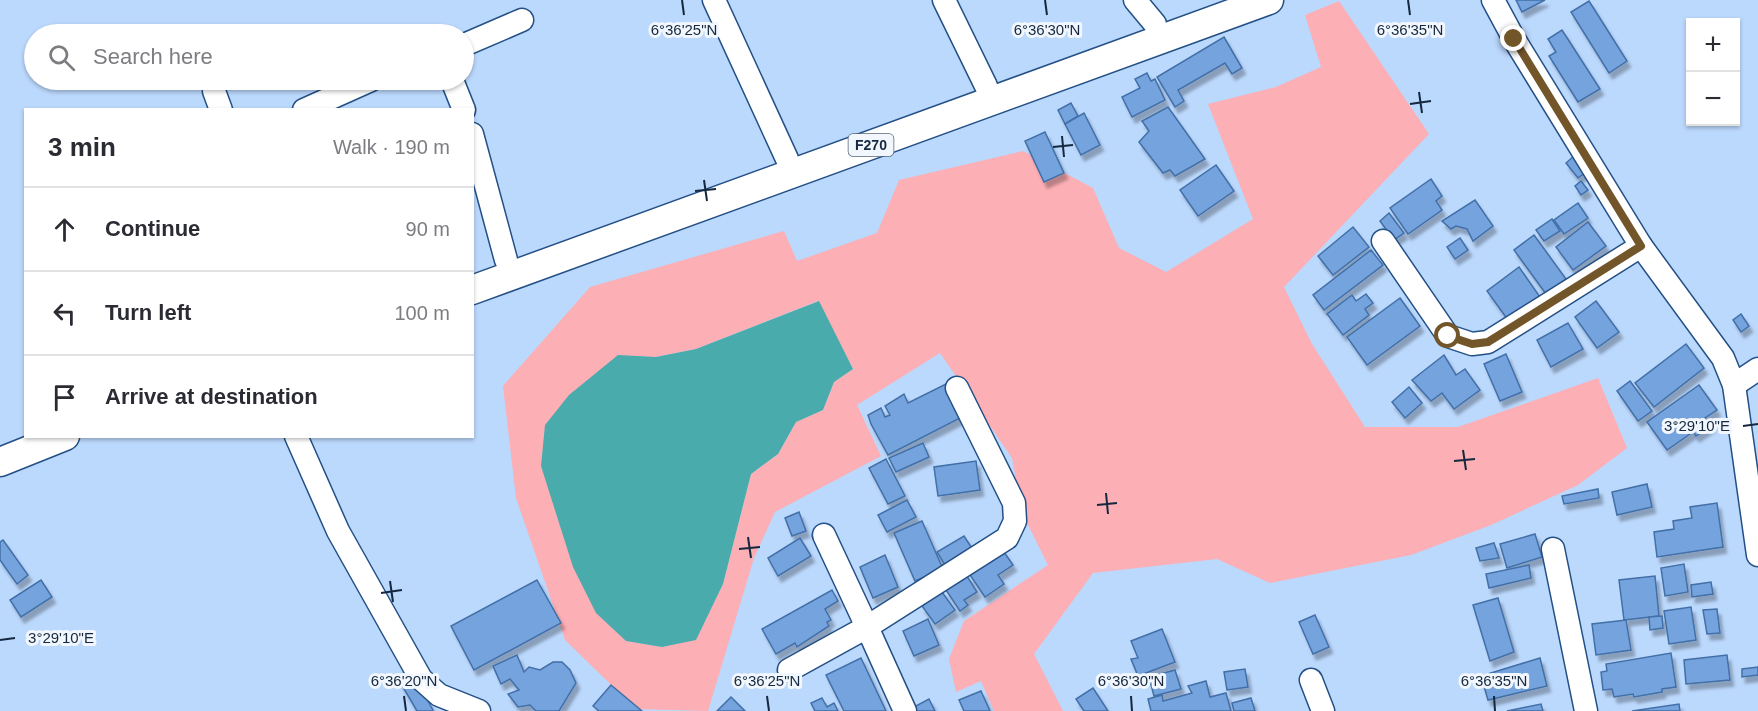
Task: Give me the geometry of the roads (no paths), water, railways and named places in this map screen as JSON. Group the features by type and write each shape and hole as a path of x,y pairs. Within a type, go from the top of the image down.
{"main road":[{"name":"F270","path":"474,270 787,159 1218,0"},
{"name":"F270","path":"474,289 1269,0"},
{"path":"0,441 24,433"},
{"path":"0,462 60,438"}],"street":[{"path":"714,0 787,159"},
{"path":"944,0 986,86"},
{"path":"1135,0 1155,24"},
{"path":"1493,0 1514,39 1641,246 1723,358 1734,385 1758,555"},
{"path":"474,41 522,20"},
{"path":"308,108 349,90"},
{"path":"457,90 463,108"},
{"path":"474,141 506,260"},
{"path":"1383,241 1448,336 1472,344 1488,342 1641,246"},
{"path":"1734,385 1758,369"},
{"path":"789,670 867,627 1007,538 1015,521 1014,502 957,388"},
{"path":"297,438 339,531 421,679 439,695 479,711"},
{"path":"824,535 905,711"},
{"path":"1553,549 1586,711"},
{"path":"1311,680 1323,711"}]}
